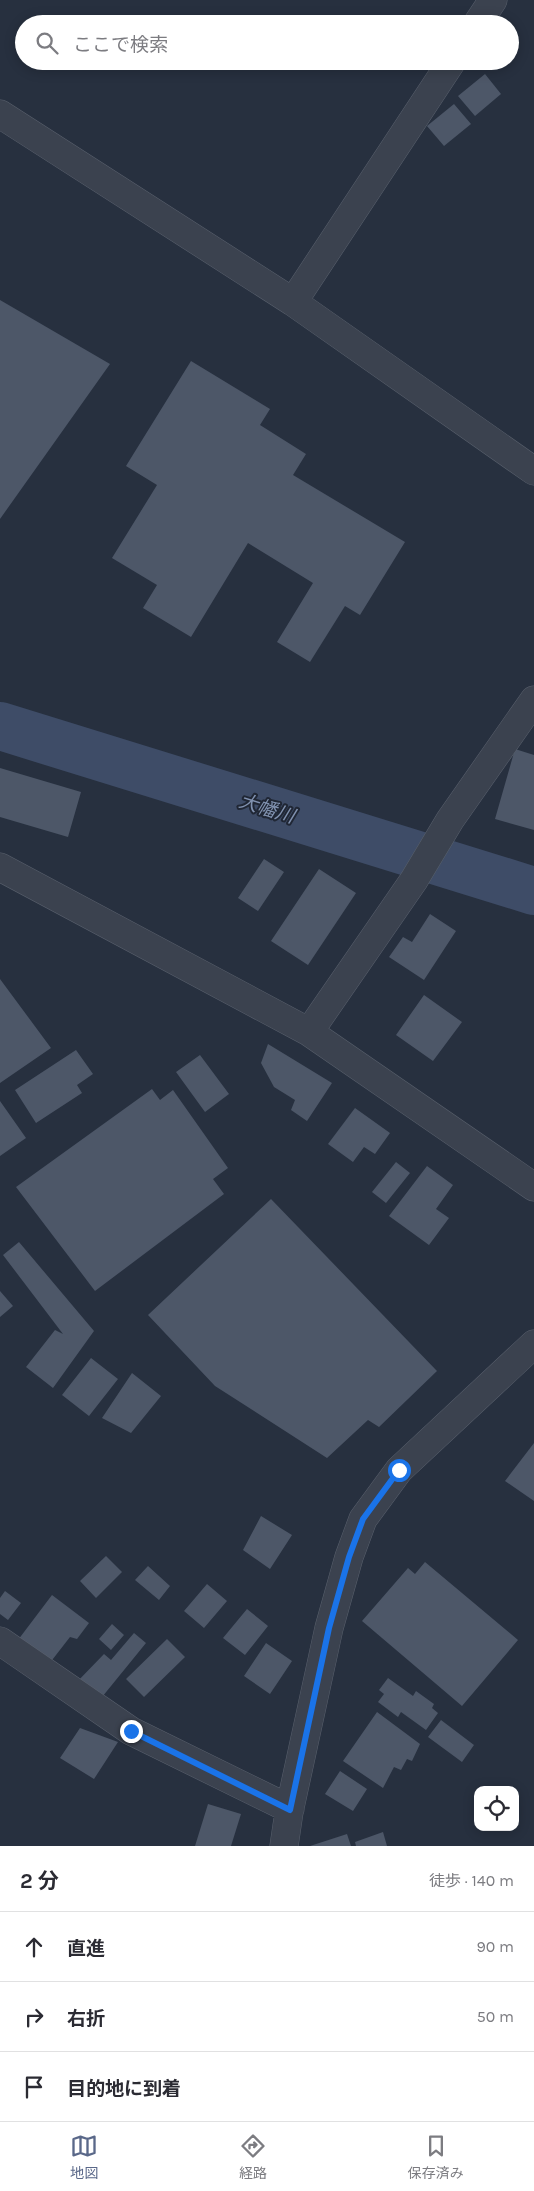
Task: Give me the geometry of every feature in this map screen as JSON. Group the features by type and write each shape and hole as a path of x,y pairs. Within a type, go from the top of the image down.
{"street":[{"path":"483,15 493,0"},
{"path":"293,302 446,70"},
{"path":"0,114 293,302 534,471"},
{"path":"309,1032 414,880 450,820 534,700"},
{"path":"0,867 309,1032 534,1188"},
{"path":"0,889 30,882"},
{"path":"284,1846 329,1628 349,1557 363,1519 399,1470 534,1344"},
{"path":"0,1641 131,1731 290,1810"}],"building":[{"path":"485,74 501,94 475,116 458,96"},
{"path":"454,104 471,124 444,146 427,126"},
{"path":"0,300 110,364 0,519"},
{"path":"191,361 270,409 260,425 306,454 293,475 405,542 360,615 345,606 310,662 277,642 313,583 248,543 191,637 143,608 157,585 112,558 157,485 126,466"},
{"path":"515,749 534,755 534,830 495,819"},
{"path":"0,768 81,792 68,837 0,817"},
{"path":"264,859 284,872 258,911 238,898"},
{"path":"319,869 356,893 308,965 271,941"},
{"path":"430,914 456,931 424,980 389,957 403,937 412,942"},
{"path":"0,979 51,1048 0,1083"},
{"path":"424,995 462,1022 433,1061 396,1035"},
{"path":"268,1044 332,1083 307,1121 291,1110 295,1100 274,1087 261,1063"},
{"path":"76,1050 93,1074 77,1085 82,1093 36,1123 15,1090"},
{"path":"200,1055 229,1094 205,1112 176,1072"},
{"path":"152,1089 160,1100 173,1090 228,1168 213,1179 224,1194 95,1291 16,1187"},
{"path":"0,1101 26,1138 0,1156"},
{"path":"355,1108 390,1133 375,1154 364,1147 353,1162 328,1144"},
{"path":"396,1162 410,1173 386,1203 372,1192"},
{"path":"427,1166 453,1185 436,1209 449,1218 429,1245 389,1216"},
{"path":"271,1199 437,1371 379,1427 368,1420 327,1458 215,1386 148,1315"},
{"path":"19,1242 94,1331 53,1388 26,1367 55,1330 63,1334 3,1255"},
{"path":"0,1291 13,1306 0,1317"},
{"path":"91,1358 118,1379 89,1416 62,1395"},
{"path":"132,1373 161,1396 131,1433 102,1418"},
{"path":"534,1443 534,1501 505,1481"},
{"path":"261,1516 292,1535 270,1569 243,1550"},
{"path":"106,1556 122,1572 96,1598 80,1581"},
{"path":"425,1562 518,1640 462,1706 362,1621 408,1568 415,1574"},
{"path":"148,1566 170,1586 159,1600 135,1580"},
{"path":"207,1584 227,1601 204,1628 184,1611"},
{"path":"5,1591 21,1603 8,1620 0,1614 0,1598"},
{"path":"52,1595 89,1623 77,1639 70,1637 49,1664 18,1640"},
{"path":"247,1609 268,1626 245,1655 223,1638"},
{"path":"112,1624 124,1635 111,1650 99,1639"},
{"path":"134,1633 146,1643 98,1702 74,1685 104,1654 111,1660"},
{"path":"167,1639 185,1657 144,1697 126,1679"},
{"path":"266,1643 292,1661 270,1694 244,1676"},
{"path":"388,1678 413,1696 416,1691 434,1704 432,1708 438,1713 426,1730 401,1712 398,1717 378,1702 384,1694 379,1690"},
{"path":"377,1712 420,1744 412,1761 407,1759 401,1770 394,1767 383,1788 343,1761"},
{"path":"441,1720 474,1745 462,1762 428,1737"},
{"path":"80,1728 118,1742 94,1779 60,1758"},
{"path":"340,1771 367,1789 353,1811 325,1794"},
{"path":"208,1804 241,1814 231,1846 195,1846"},
{"path":"383,1832 387,1846 356,1846 355,1842"},
{"path":"347,1834 351,1846 310,1846"}],"waterway":[{"name":"大幡川","path":"0,726 534,891"}],"route":[{"path":"131,1731 290,1810 329,1628 349,1557 363,1519 399,1470"}]}
